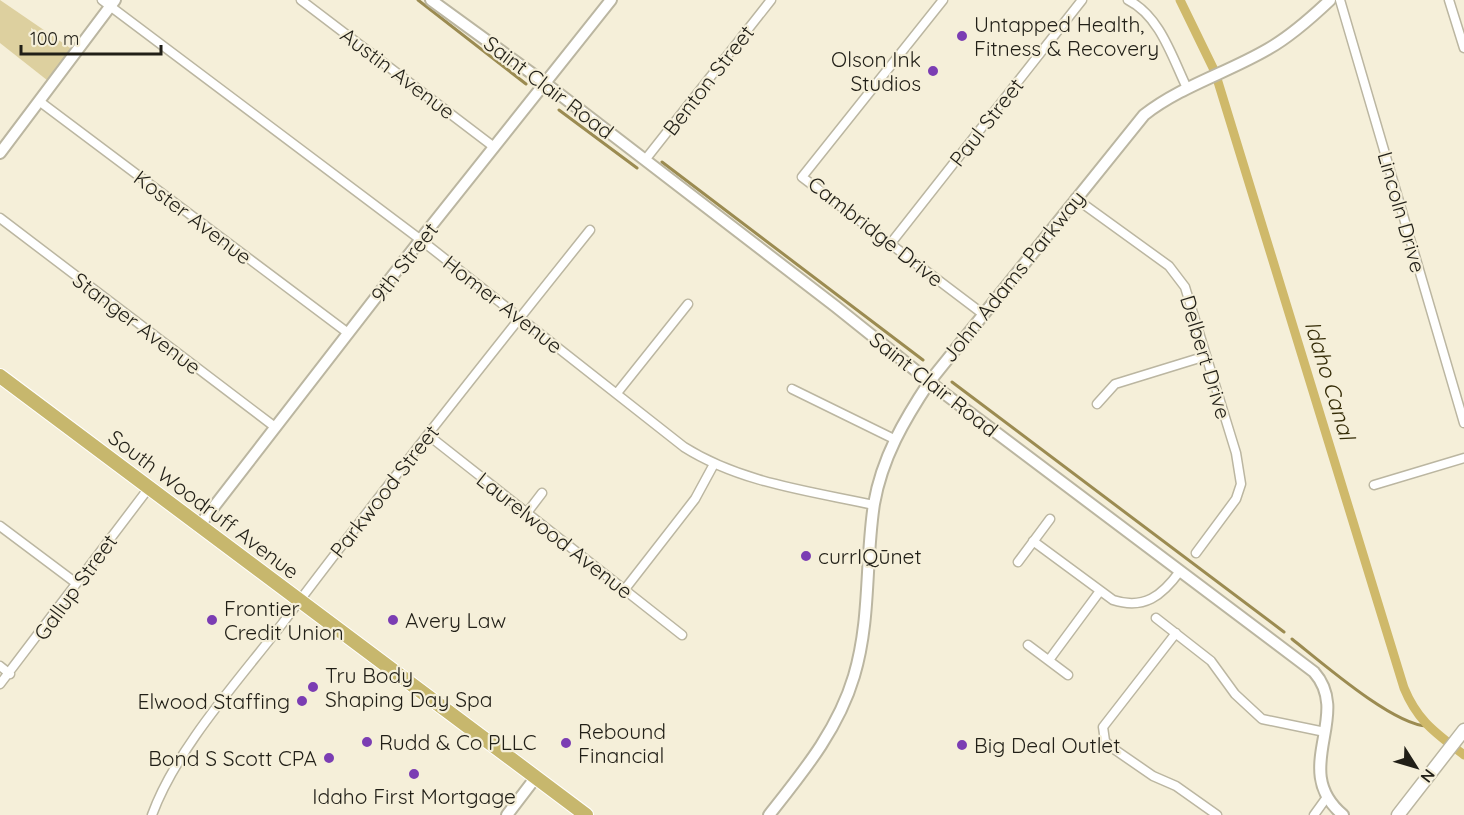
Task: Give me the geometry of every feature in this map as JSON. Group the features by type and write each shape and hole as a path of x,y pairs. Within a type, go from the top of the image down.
{"main road":[{"name":"South Woodruff Avenue","path":"0,376 298,602 586,815"},
{"path":"1398,815 1462,733"}],"street":[{"name":"Austin Avenue","path":"302,0 494,147"},
{"name":"Saint Clair Road","path":"431,0 545,83 930,381 1306,665 1321,680 1328,703 1318,768 1320,783 1327,797 1342,815"},
{"name":"9th Street","path":"199,526 611,0"},
{"name":"Benton Street","path":"645,160 771,0"},
{"name":"Cambridge Drive","path":"942,0 802,177 982,314"},
{"name":"Paul Street","path":"891,243 1082,0"},
{"path":"1128,0 1140,6 1152,19 1187,88"},
{"name":"John Adams Parkway","path":"770,815 814,758 834,725 849,692 866,617 874,505 894,439 930,381 1144,115 1187,88 1284,39 1330,0"},
{"name":"Lincoln Drive","path":"1340,0 1464,423"},
{"path":"1449,0 1464,48"},
{"path":"0,153 109,2"},
{"name":"Homer Avenue","path":"109,2 421,240 684,447 714,464 770,482 874,505"},
{"name":"Koster Avenue","path":"39,101 348,333"},
{"name":"Delbert Drive","path":"1075,198 1169,266 1185,287 1236,453 1241,484 1236,498 1196,553"},
{"name":"Stanger Avenue","path":"0,218 275,427"},
{"name":"Parkwood Street","path":"152,815 164,786 180,760 298,602 590,230"},
{"path":"617,393 688,304"},
{"path":"1097,404 1115,384 1206,356"},
{"path":"792,389 894,439"},
{"name":"Laurelwood Avenue","path":"428,435 682,635"},
{"path":"1374,485 1464,458"},
{"path":"626,589 695,499 714,464"},
{"name":"Gallup Street","path":"0,684 10,674 148,489"},
{"path":"526,514 542,493"},
{"path":"1018,562 1050,519"},
{"path":"0,526 76,584"},
{"path":"1034,541 1113,600 1126,604 1140,604 1161,594 1180,571"},
{"path":"1049,660 1101,591"},
{"path":"1156,618 1210,661 1234,694 1262,719 1324,732"},
{"path":"1176,633 1103,727 1103,735 1111,747 1153,776 1176,786 1217,815"},
{"path":"1028,645 1068,675"},
{"path":"0,666 10,674"},
{"path":"507,815 536,777"},
{"path":"1314,815 1327,797"}],"shaded area":[{"path":"0,0 76,52 52,84 0,43"}],"waterway":[{"path":"418,0 526,84"},
{"name":"Idaho Canal","path":"1180,0 1215,72 1404,688 1409,700 1422,718 1436,733 1464,755"},
{"path":"559,110 637,168"},
{"path":"662,162 923,360"},
{"path":"952,382 1284,632"},
{"path":"1292,639 1377,704 1413,723 1427,726"}],"place":[{"name":"Untapped Health, Fitness & Recovery","path":"962,36"},
{"name":"Olson Ink Studios","path":"933,71"},
{"name":"currIQūnet","path":"806,556"},
{"name":"Frontier Credit Union","path":"212,620"},
{"name":"Avery Law","path":"393,620"},
{"name":"Tru Body Shaping Day Spa","path":"313,687"},
{"name":"Elwood Staffing","path":"302,701"},
{"name":"Rudd & Co PLLC","path":"367,742"},
{"name":"Rebound Financial","path":"566,743"},
{"name":"Big Deal Outlet","path":"962,745"},
{"name":"Bond S Scott CPA","path":"329,758"},
{"name":"Idaho First Mortgage","path":"414,774"}]}
